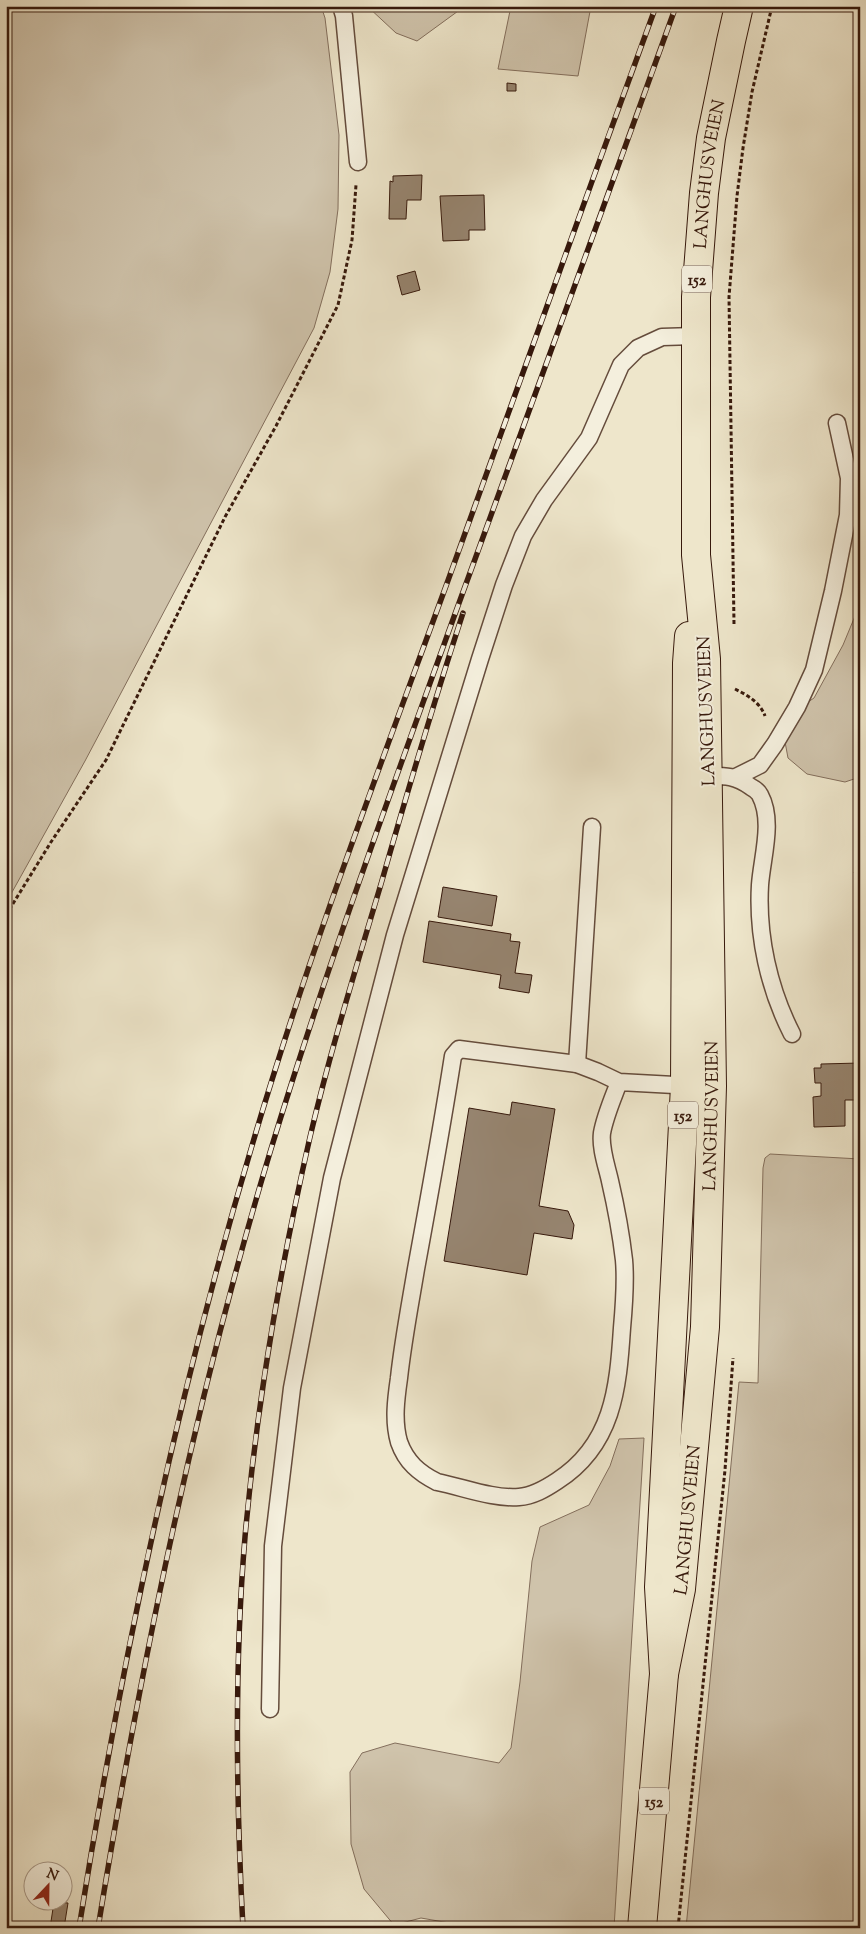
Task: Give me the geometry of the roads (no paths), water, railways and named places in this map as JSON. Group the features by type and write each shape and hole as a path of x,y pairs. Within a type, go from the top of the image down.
{"main road":[{"name":"LANGHUSVEIEN","path":"664,1674 659,1587 685,1086 697,776 706,659 696,555 695,336 698,250 715,121 739,6"},
{"name":"LANGHUSVEIEN","path":"642,1928 664,1674 681,1590 705,1327 712,1086 697,776"}],"lane":[{"path":"341,6 344,16 358,162"},
{"path":"270,1709 273,1546 292,1388 332,1178 395,935 480,658 523,536 544,500 589,438 621,365 638,348 662,337 695,336"},
{"path":"697,776 736,777 760,765 797,707 814,670 833,591 848,515 849,478 838,423"},
{"path":"736,777 759,793 765,807 765,845 760,886 762,938 773,988 782,1014 792,1034"},
{"path":"577,1064 592,827"},
{"path":"619,1082 602,1134 616,1208 624,1270 620,1357 612,1406 606,1423 588,1455 577,1467 546,1489 530,1495 519,1497 501,1496 437,1482 419,1472 405,1455 399,1441 396,1406 403,1346 440,1140 452,1056 458,1050 577,1064 619,1082 712,1086"}],"railway":[{"path":"79,1928 113,1731 152,1536 198,1341 251,1149 319,936 656,6"},
{"path":"98,1928 132,1731 172,1536 218,1341 271,1149 314,1014 383,814 676,6"},
{"path":"243,1928 237,1732 241,1586 256,1436 279,1286 310,1137 326,1073 411,782 463,613"}]}
